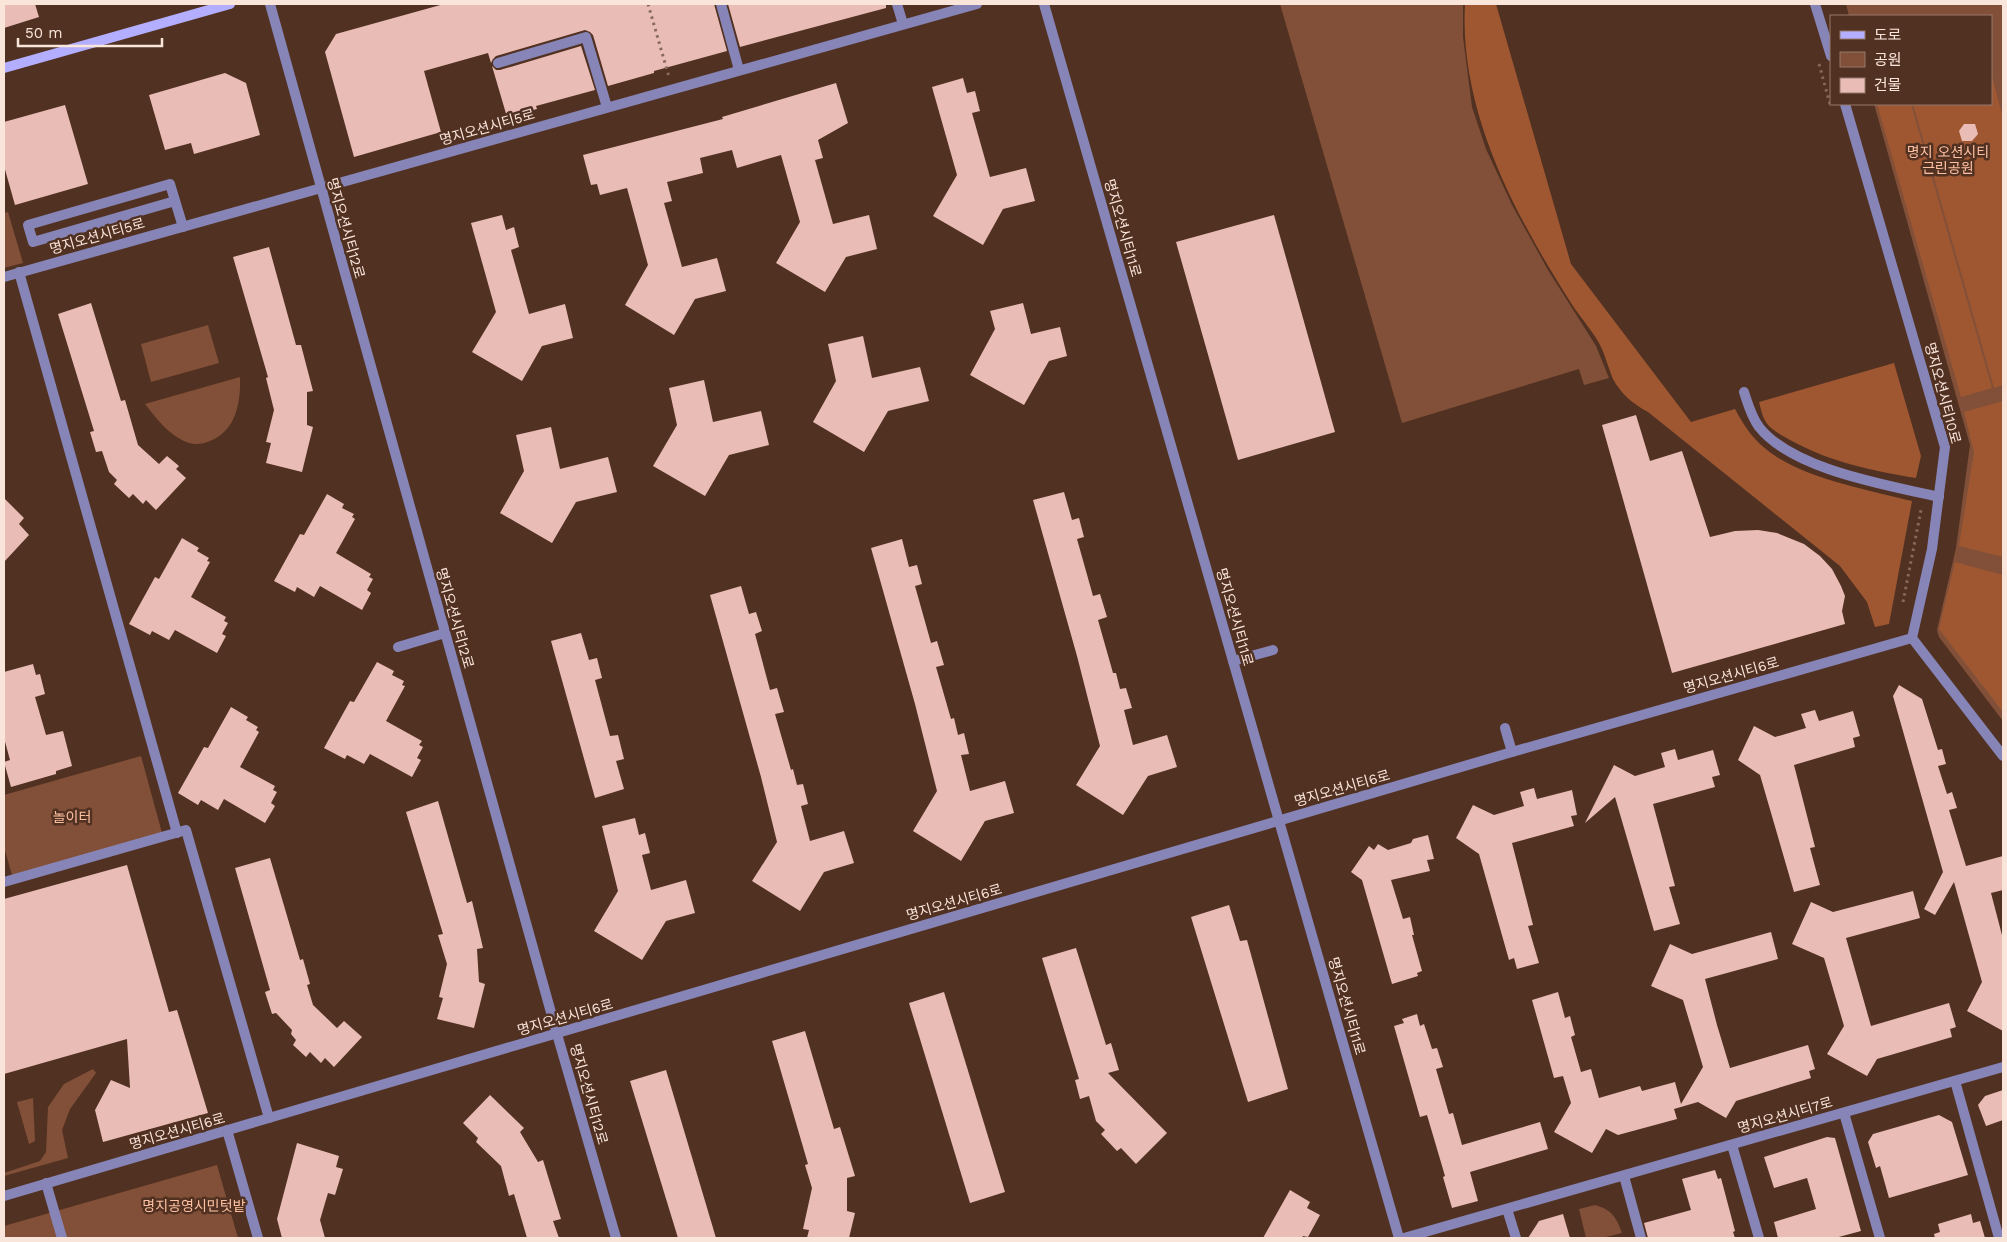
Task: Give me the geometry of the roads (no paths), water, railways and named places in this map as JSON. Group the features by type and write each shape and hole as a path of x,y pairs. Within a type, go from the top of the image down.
{"main road":[{"path":"4,68 230,4"}],"street":[{"name":"명지오션시티12로","path":"270,4 557,1034 616,1238"},
{"path":"721,4 739,70"},
{"path":"897,4 903,24"},
{"name":"명지오션시티5로","path":"4,277 977,4"},
{"name":"명지오션시티11로","path":"1044,4 1399,1238"},
{"path":"1815,4 1830,53"},
{"path":"498,63 586,38 607,108"},
{"name":"명지오션시티10로","path":"1845,105 1945,447 1932,549 1912,638"},
{"path":"175,201 33,242 28,225 170,184 175,201 182,227"},
{"path":"20,272 177,833"},
{"path":"1744,392 1752,415 1760,428 1772,439 1800,458 1845,473 1939,497"},
{"path":"398,647 445,633"},
{"path":"1912,638 2003,756"},
{"name":"명지오션시티6로","path":"4,1196 1512,752 1912,638"},
{"path":"1233,661 1272,650"},
{"path":"1505,728 1512,752"},
{"path":"4,882 186,830 269,1118"},
{"name":"명지오션시티7로","path":"1404,1238 1508,1210 2003,1067"},
{"path":"1955,1081 1999,1238"},
{"path":"1844,1113 1880,1238"},
{"path":"227,1130 258,1238"},
{"path":"1732,1144 1759,1238"},
{"path":"1624,1176 1641,1238"},
{"path":"46,1183 62,1238"},
{"path":"1508,1210 1516,1238"}],"park label":[{"name":"명지 오션시티 근린공원","path":"1948,160"},
{"name":"놀이터","path":"72,817"},
{"name":"명지공영시민텃밭","path":"194,1206"}]}
